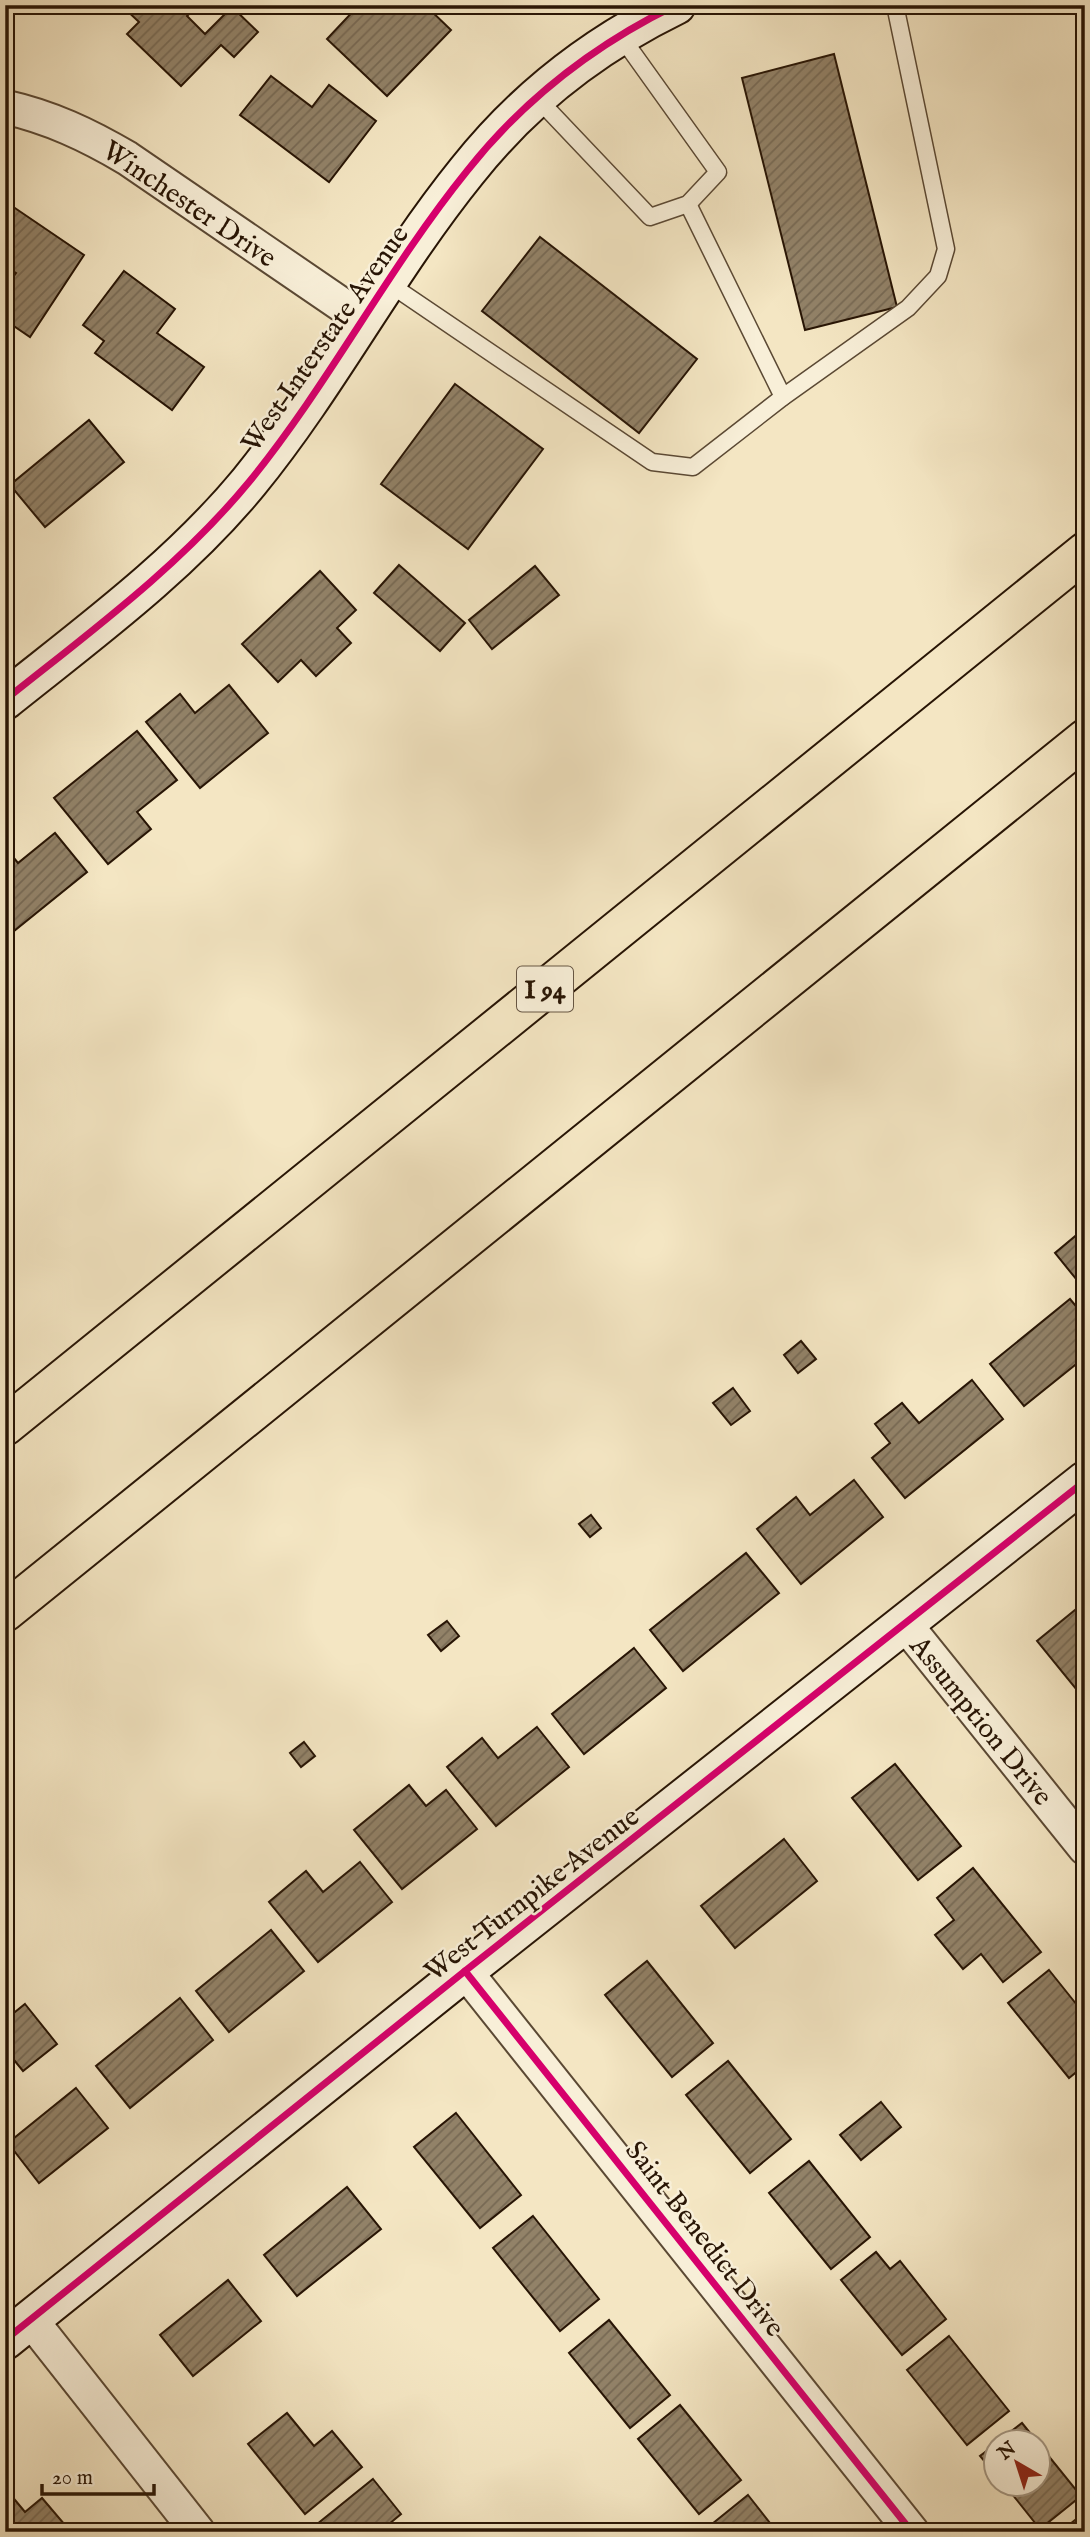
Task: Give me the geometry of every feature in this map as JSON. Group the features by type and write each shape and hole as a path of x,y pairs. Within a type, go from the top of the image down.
{"highway":[{"name":"I 94","path":"5,1426 1085,552"},
{"path":"5,1612 1085,740"}],"street":[{"name":"West Interstate Avenue","path":"5,700 151,583 217,520 278,446 467,170 503,130 590,54 619,34 676,5"},
{"name":"Winchester Drive","path":"5,107 68,126 117,152 364,320"},
{"name":"West Turnpike Avenue","path":"18,2330 465,1971 1085,1480"},
{"name":"Assumption Drive","path":"905,1624 1085,1848"},
{"name":"Saint Benedict Drive","path":"465,1971 912,2532"},
{"path":"18,2330 198,2532"}],"lane":[{"path":"388,283 652,462 693,467 782,397 908,308 938,276 946,249 895,5"},
{"path":"537,98 650,217 688,204 718,172 619,34"},
{"path":"688,204 782,397"}],"building":[{"path":"121,5 198,5 187,16 205,34 232,7 258,32 234,57 221,45 181,86 127,34 139,22"},
{"path":"359,5 387,5 392,10 396,5 425,5 451,30 387,96 327,39"},
{"path":"834,54 897,307 805,330 742,78"},
{"path":"271,76 312,107 329,85 376,121 329,182 240,115"},
{"path":"9,204 84,255 30,337 5,320 5,288 16,273 5,266 5,210"},
{"path":"540,237 697,359 639,433 482,311"},
{"path":"124,271 175,309 157,333 204,367 172,410 95,353 104,341 83,325"},
{"path":"455,384 543,449 468,549 381,484"},
{"path":"89,420 124,462 45,527 10,485"},
{"path":"399,565 465,623 440,651 374,593"},
{"path":"535,566 559,595 492,649 469,620"},
{"path":"320,571 356,610 337,628 351,643 316,676 301,660 278,682 242,644"},
{"path":"229,685 268,733 200,788 146,722 180,694 195,713"},
{"path":"137,731 177,780 137,812 151,829 108,864 54,798"},
{"path":"55,833 87,872 14,931 5,920 5,847 18,863"},
{"path":"1085,1228 1085,1290 1055,1253"},
{"path":"1070,1299 1085,1317 1085,1357 1024,1406 990,1364"},
{"path":"801,1341 816,1359 798,1373 784,1355"},
{"path":"972,1380 1003,1419 905,1498 872,1458 890,1443 875,1424 902,1403 919,1423"},
{"path":"733,1388 750,1411 731,1425 713,1403"},
{"path":"854,1480 883,1517 801,1584 757,1529 796,1497 810,1515"},
{"path":"591,1515 601,1528 590,1537 579,1524"},
{"path":"746,1553 779,1593 683,1671 650,1630"},
{"path":"1080,1606 1085,1612 1085,1700 1037,1641"},
{"path":"447,1621 459,1636 441,1651 428,1635"},
{"path":"634,1648 666,1688 584,1754 552,1714"},
{"path":"537,1727 569,1767 496,1826 447,1767 482,1738 498,1758"},
{"path":"304,1742 315,1756 301,1767 290,1753"},
{"path":"895,1764 961,1846 918,1880 852,1798"},
{"path":"409,1785 426,1806 446,1790 477,1829 402,1889 354,1830"},
{"path":"784,1839 817,1881 735,1948 701,1906"},
{"path":"360,1862 392,1902 318,1962 269,1902 306,1871 323,1892"},
{"path":"973,1868 1041,1952 1003,1982 981,1954 963,1969 935,1935 954,1920 937,1898"},
{"path":"271,1930 304,1971 229,2032 196,1991"},
{"path":"647,1961 713,2043 672,2077 605,1995"},
{"path":"1049,1970 1085,2015 1085,2065 1069,2078 1008,2003"},
{"path":"180,1998 213,2040 130,2108 96,2066"},
{"path":"25,2004 57,2044 23,2071 5,2049 5,2020"},
{"path":"728,2061 791,2139 750,2173 686,2095"},
{"path":"76,2088 108,2128 39,2183 8,2143"},
{"path":"881,2102 901,2127 861,2160 840,2135"},
{"path":"456,2113 521,2195 480,2228 414,2147"},
{"path":"809,2161 870,2237 831,2269 769,2193"},
{"path":"347,2187 381,2229 297,2296 264,2255"},
{"path":"533,2216 599,2299 560,2331 493,2248"},
{"path":"876,2252 890,2269 900,2261 946,2319 902,2355 841,2280"},
{"path":"228,2280 261,2321 193,2376 160,2335"},
{"path":"609,2320 670,2395 630,2428 569,2353"},
{"path":"949,2336 1009,2411 988,2428 982,2428 982,2433 967,2445 907,2370"},
{"path":"680,2405 741,2480 699,2514 638,2439"},
{"path":"287,2413 314,2446 332,2431 362,2467 305,2514 248,2444"},
{"path":"1052,2460 1081,2496 1040,2529 1015,2498 1052,2498"},
{"path":"373,2479 401,2514 383,2529 386,2532 313,2532 311,2529"},
{"path":"5,2488 25,2512 42,2498 71,2532 5,2532"},
{"path":"748,2495 777,2532 709,2532 707,2528"},
{"path":"1085,2512 1085,2532 1060,2532"}],"cycle path":[{"path":"5,700 133,597 222,513 306,406 438,209 512,120 589,56 676,5"},
{"path":"5,2340 465,1971 1085,1481"},
{"path":"465,1971 912,2532"}]}
